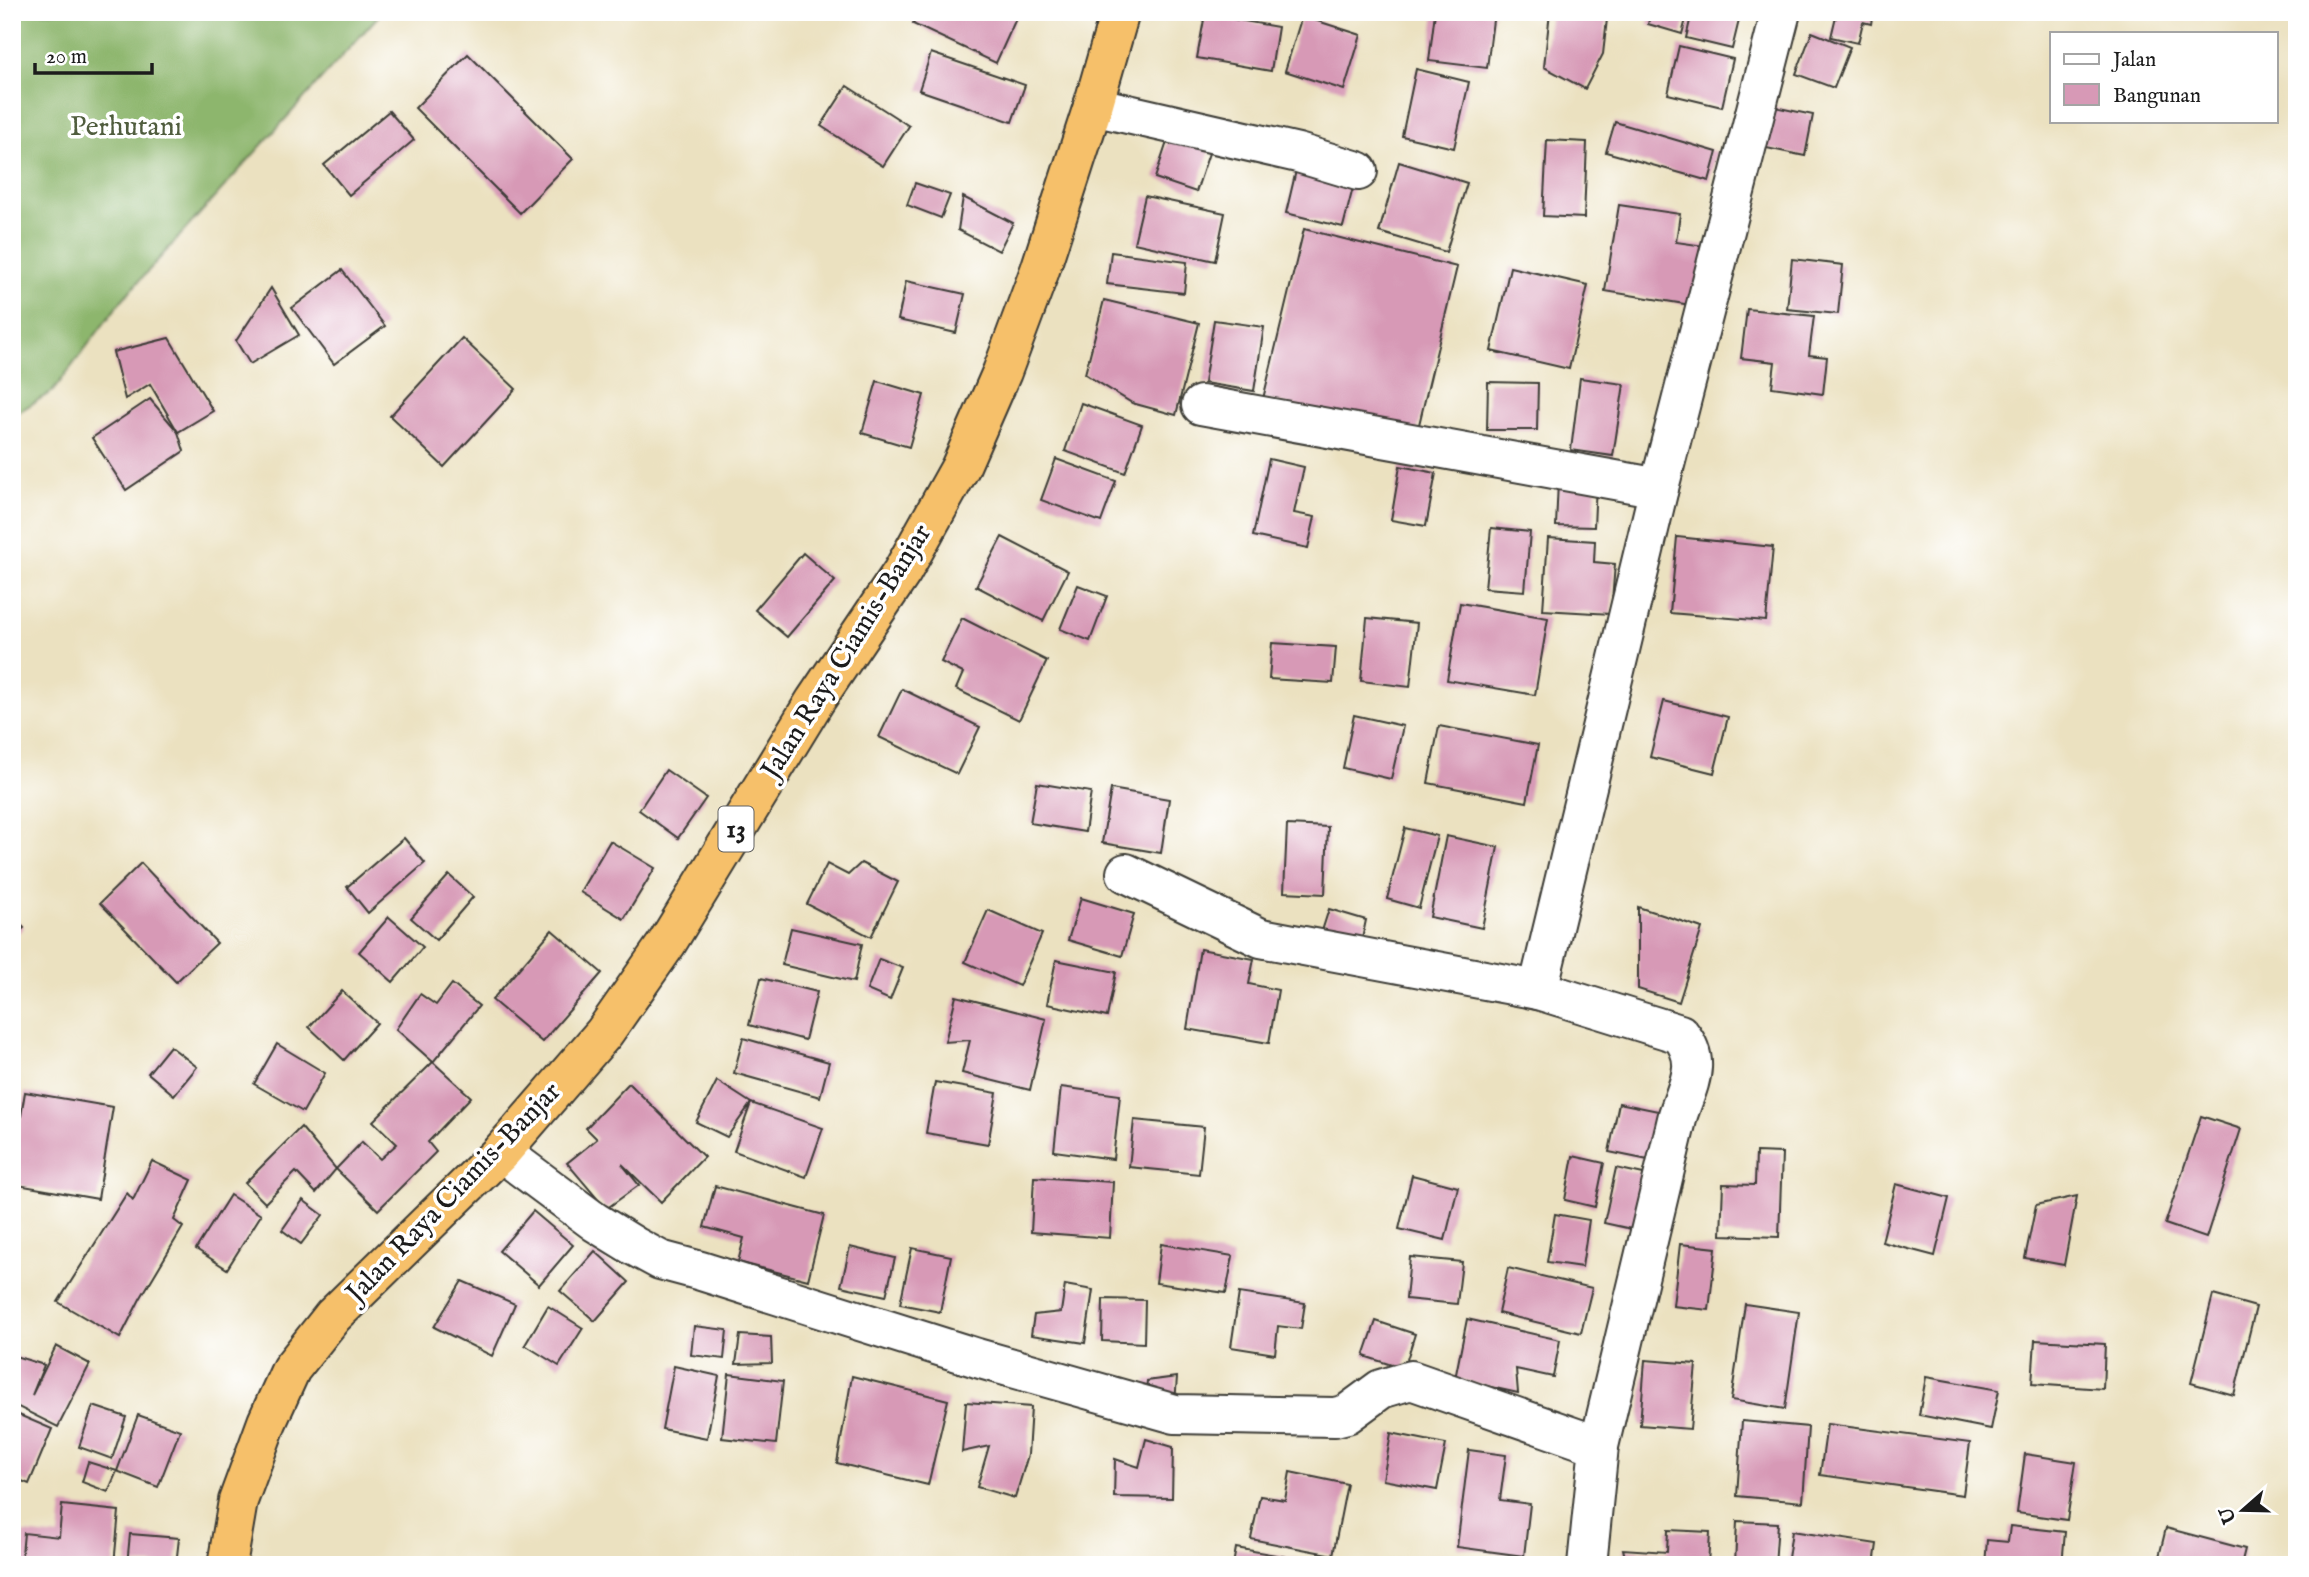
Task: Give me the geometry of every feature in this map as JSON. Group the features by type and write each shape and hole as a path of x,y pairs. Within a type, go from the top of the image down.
{"highway":[{"name":"Jalan Raya Ciamis-Banjar","path":"227,1565 238,1501 267,1422 291,1369 333,1316 501,1152 604,1033 641,982 815,701 902,572 960,468 1002,372 1040,270 1120,12"}],"street":[{"path":"1538,990 1659,488 1781,12"},
{"path":"1093,106 1298,153 1358,171"},
{"path":"1201,405 1659,488"},
{"path":"1126,873 1261,938 1538,990 1680,1034 1689,1045 1694,1065 1675,1128 1599,1446 1587,1565"},
{"path":"501,1152 595,1222 660,1261 1143,1406 1175,1414 1335,1417 1348,1415 1381,1389 1411,1380 1599,1446"}],"green space":[{"name":"Perhutani","path":"12,12 382,12 122,300 53,391 12,416"}],"building":[{"path":"918,12 1019,12 996,63 913,24"},
{"path":"1435,12 1494,12 1487,68 1429,61"},
{"path":"1550,12 1607,19 1603,54 1585,89 1544,67"},
{"path":"1651,12 1688,12 1682,34 1648,24"},
{"path":"1692,12 1741,12 1732,49 1686,38"},
{"path":"1837,12 1873,12 1871,24 1863,22 1858,43 1831,37"},
{"path":"1205,14 1278,27 1271,71 1197,58"},
{"path":"1302,16 1361,35 1344,90 1285,71"},
{"path":"1812,32 1850,47 1834,88 1796,74"},
{"path":"1679,46 1733,59 1722,107 1668,94"},
{"path":"931,53 1025,85 1012,122 919,90"},
{"path":"468,54 573,159 520,213 415,108"},
{"path":"1416,69 1469,82 1454,148 1402,136"},
{"path":"847,86 909,126 883,166 821,126"},
{"path":"1765,105 1813,115 1805,156 1757,146"},
{"path":"389,111 414,140 349,195 324,165"},
{"path":"1615,122 1717,152 1709,181 1606,152"},
{"path":"1172,127 1213,141 1196,192 1155,178"},
{"path":"1547,140 1587,142 1584,218 1543,216"},
{"path":"1298,162 1356,176 1343,227 1286,213"},
{"path":"1399,162 1467,183 1446,252 1379,232"},
{"path":"915,183 950,195 941,218 907,205"},
{"path":"1145,196 1225,213 1215,261 1134,243"},
{"path":"963,197 1013,223 999,251 958,230"},
{"path":"1619,205 1680,214 1676,242 1712,247 1703,307 1605,291"},
{"path":"1304,229 1457,267 1416,437 1263,399"},
{"path":"1111,252 1187,262 1184,293 1107,284"},
{"path":"1792,259 1843,265 1838,314 1787,309"},
{"path":"1510,267 1588,285 1569,369 1491,351"},
{"path":"342,270 385,326 334,364 292,308"},
{"path":"906,281 965,294 956,333 898,320"},
{"path":"271,288 299,335 250,364 236,341"},
{"path":"1104,300 1199,323 1176,415 1132,403 1085,374"},
{"path":"1747,309 1814,316 1809,355 1827,357 1823,394 1772,387 1775,362 1741,358"},
{"path":"1214,320 1264,327 1254,391 1204,383"},
{"path":"169,338 213,411 178,432 150,384 125,399 113,352"},
{"path":"462,338 516,389 444,467 390,416"},
{"path":"1580,378 1624,384 1613,456 1571,450"},
{"path":"877,381 924,395 909,447 862,433"},
{"path":"1488,382 1538,383 1537,430 1487,430"},
{"path":"150,399 178,432 184,451 126,490 92,438"},
{"path":"1081,403 1142,425 1125,473 1065,451"},
{"path":"1056,459 1116,481 1101,522 1041,500"},
{"path":"1269,459 1304,467 1294,513 1315,517 1308,548 1253,536"},
{"path":"1400,466 1436,473 1426,526 1391,520"},
{"path":"1558,482 1596,483 1594,527 1556,526"},
{"path":"1491,528 1530,532 1525,591 1485,588"},
{"path":"1002,537 1068,571 1043,621 976,586"},
{"path":"1677,537 1773,547 1766,621 1670,613"},
{"path":"1548,538 1595,541 1594,562 1615,564 1611,614 1543,610"},
{"path":"803,553 835,581 787,637 755,610"},
{"path":"1078,585 1107,596 1090,641 1060,629"},
{"path":"1460,603 1548,618 1535,695 1447,680"},
{"path":"962,618 1047,661 1019,720 956,689 963,673 941,662"},
{"path":"1367,618 1417,623 1410,687 1361,681"},
{"path":"1272,643 1336,647 1333,683 1269,679"},
{"path":"902,689 980,727 957,774 879,737"},
{"path":"1664,701 1728,717 1714,773 1650,757"},
{"path":"1354,715 1403,726 1391,779 1343,768"},
{"path":"1439,726 1538,745 1527,802 1428,783"},
{"path":"666,770 706,798 678,838 639,810"},
{"path":"1037,783 1091,792 1085,832 1030,823"},
{"path":"1111,789 1169,799 1161,853 1102,843"},
{"path":"1287,825 1328,827 1325,894 1284,892"},
{"path":"1405,828 1437,836 1419,908 1387,899"},
{"path":"1446,836 1498,847 1482,928 1430,917"},
{"path":"404,838 425,863 368,913 347,887"},
{"path":"610,841 655,868 624,919 580,892"},
{"path":"141,863 217,943 176,982 100,903"},
{"path":"861,863 898,882 871,937 807,904 827,864 848,875"},
{"path":"449,875 473,897 436,940 411,918"},
{"path":"1081,898 1134,914 1122,956 1068,940"},
{"path":"1638,907 1702,928 1679,1002 1638,989"},
{"path":"1329,909 1366,920 1362,939 1322,931"},
{"path":"988,910 1042,934 1019,986 965,962"},
{"path":"12,915 24,928 12,938"},
{"path":"389,917 423,947 393,982 359,952"},
{"path":"791,928 862,944 854,982 782,965"},
{"path":"552,930 602,973 542,1042 492,1000"},
{"path":"1200,949 1254,959 1249,984 1278,990 1269,1043 1187,1029"},
{"path":"879,959 903,968 890,1000 867,990"},
{"path":"1056,960 1116,972 1107,1017 1047,1004"},
{"path":"761,978 817,992 805,1040 749,1025"},
{"path":"452,984 479,1006 433,1062 396,1029 420,994 436,1005"},
{"path":"342,991 377,1023 344,1060 309,1027"},
{"path":"956,996 1046,1019 1030,1090 962,1073 970,1040 945,1042"},
{"path":"743,1038 829,1062 820,1097 734,1073"},
{"path":"277,1044 325,1073 303,1112 254,1084"},
{"path":"170,1046 197,1067 174,1095 148,1073"},
{"path":"433,1062 471,1097 428,1142 436,1152 378,1210 336,1169 362,1142 380,1159 397,1144 373,1121"},
{"path":"717,1081 751,1103 727,1137 696,1122"},
{"path":"935,1082 997,1093 988,1144 926,1133"},
{"path":"629,1083 704,1157 661,1202 622,1164 639,1185 606,1209 567,1163 597,1139 586,1128"},
{"path":"1061,1087 1120,1095 1113,1159 1054,1151"},
{"path":"25,1092 113,1107 98,1199 12,1184"},
{"path":"751,1103 823,1128 806,1177 734,1151"},
{"path":"1619,1103 1663,1112 1653,1161 1609,1152"},
{"path":"2201,1116 2241,1129 2206,1238 2165,1224"},
{"path":"1134,1120 1204,1127 1199,1174 1129,1167"},
{"path":"301,1127 336,1169 316,1193 296,1172 265,1203 245,1183"},
{"path":"1756,1152 1782,1153 1779,1237 1721,1235 1723,1184 1755,1185"},
{"path":"1573,1156 1604,1163 1595,1207 1565,1200"},
{"path":"152,1161 192,1180 174,1220 183,1227 120,1338 58,1302 127,1193 133,1200"},
{"path":"1616,1168 1648,1175 1636,1230 1604,1223"},
{"path":"1412,1175 1458,1187 1445,1240 1399,1229"},
{"path":"1034,1177 1113,1182 1110,1238 1031,1232"},
{"path":"1896,1184 1949,1198 1935,1256 1882,1242"},
{"path":"715,1186 824,1215 808,1280 738,1262 744,1238 704,1227"},
{"path":"230,1195 261,1215 227,1269 196,1249"},
{"path":"2077,1196 2064,1265 2025,1258 2036,1205"},
{"path":"303,1200 323,1215 301,1244 282,1230"},
{"path":"533,1211 573,1245 539,1285 499,1251"},
{"path":"1555,1214 1589,1220 1582,1267 1547,1262"},
{"path":"1161,1244 1233,1256 1226,1293 1156,1283"},
{"path":"1680,1244 1716,1248 1709,1310 1673,1306"},
{"path":"850,1247 895,1258 886,1296 841,1286"},
{"path":"912,1248 951,1256 940,1312 900,1304"},
{"path":"595,1251 629,1282 595,1321 560,1291"},
{"path":"1410,1257 1462,1262 1457,1304 1406,1299"},
{"path":"1508,1268 1592,1288 1581,1333 1498,1313"},
{"path":"462,1281 515,1304 492,1356 434,1327"},
{"path":"1065,1285 1093,1290 1085,1343 1031,1335 1034,1315 1061,1312"},
{"path":"1239,1293 1305,1303 1301,1329 1278,1326 1275,1354 1231,1347"},
{"path":"2213,1295 2256,1307 2234,1395 2191,1383"},
{"path":"1103,1299 1145,1300 1144,1343 1102,1341"},
{"path":"1745,1304 1799,1312 1785,1409 1731,1400"},
{"path":"548,1306 583,1328 559,1366 525,1345"},
{"path":"1467,1319 1560,1340 1553,1377 1516,1369 1518,1393 1455,1379"},
{"path":"1376,1321 1415,1334 1404,1369 1364,1356"},
{"path":"694,1326 727,1330 724,1359 691,1355"},
{"path":"740,1335 771,1337 772,1363 736,1364"},
{"path":"2035,1340 2105,1344 2103,1389 2032,1384"},
{"path":"56,1346 90,1364 58,1427 12,1404 12,1355 44,1365 32,1395"},
{"path":"1645,1360 1696,1364 1690,1429 1640,1425"},
{"path":"674,1366 719,1376 707,1438 662,1429"},
{"path":"729,1374 783,1381 776,1444 722,1438"},
{"path":"852,1376 948,1400 928,1485 837,1463"},
{"path":"1177,1377 1175,1403 1145,1400 1147,1381"},
{"path":"1926,1377 1999,1390 1991,1429 1919,1415"},
{"path":"966,1402 1031,1407 1028,1455 1015,1498 977,1487 989,1446 962,1452"},
{"path":"93,1406 126,1417 112,1459 79,1447"},
{"path":"12,1412 52,1429 29,1484 12,1477"},
{"path":"138,1415 180,1430 158,1487 117,1471"},
{"path":"1742,1421 1808,1427 1803,1502 1737,1496"},
{"path":"1827,1424 1970,1443 1963,1495 1820,1475"},
{"path":"1391,1433 1446,1444 1437,1490 1383,1480"},
{"path":"1146,1439 1173,1447 1172,1498 1114,1497 1115,1459 1139,1467"},
{"path":"1469,1450 1506,1455 1500,1500 1530,1504 1524,1556 1457,1547"},
{"path":"2025,1454 2076,1462 2067,1520 2017,1513"},
{"path":"88,1462 117,1471 108,1492 82,1482"},
{"path":"1290,1472 1347,1484 1333,1555 1251,1539 1260,1496 1285,1500"},
{"path":"62,1505 119,1511 114,1565 21,1565 24,1533 59,1537"},
{"path":"1737,1521 1778,1523 1775,1565 1735,1565"},
{"path":"2010,1526 2065,1532 2062,1565 1985,1565 1987,1540 2008,1542"},
{"path":"2166,1528 2245,1549 2241,1565 2157,1565"},
{"path":"1668,1530 1710,1532 1708,1565 1627,1565 1623,1549 1667,1552"},
{"path":"1792,1531 1877,1544 1874,1565 1787,1565"},
{"path":"130,1534 179,1538 176,1565 127,1565"},
{"path":"1236,1548 1304,1560 1303,1565 1233,1565"}]}
